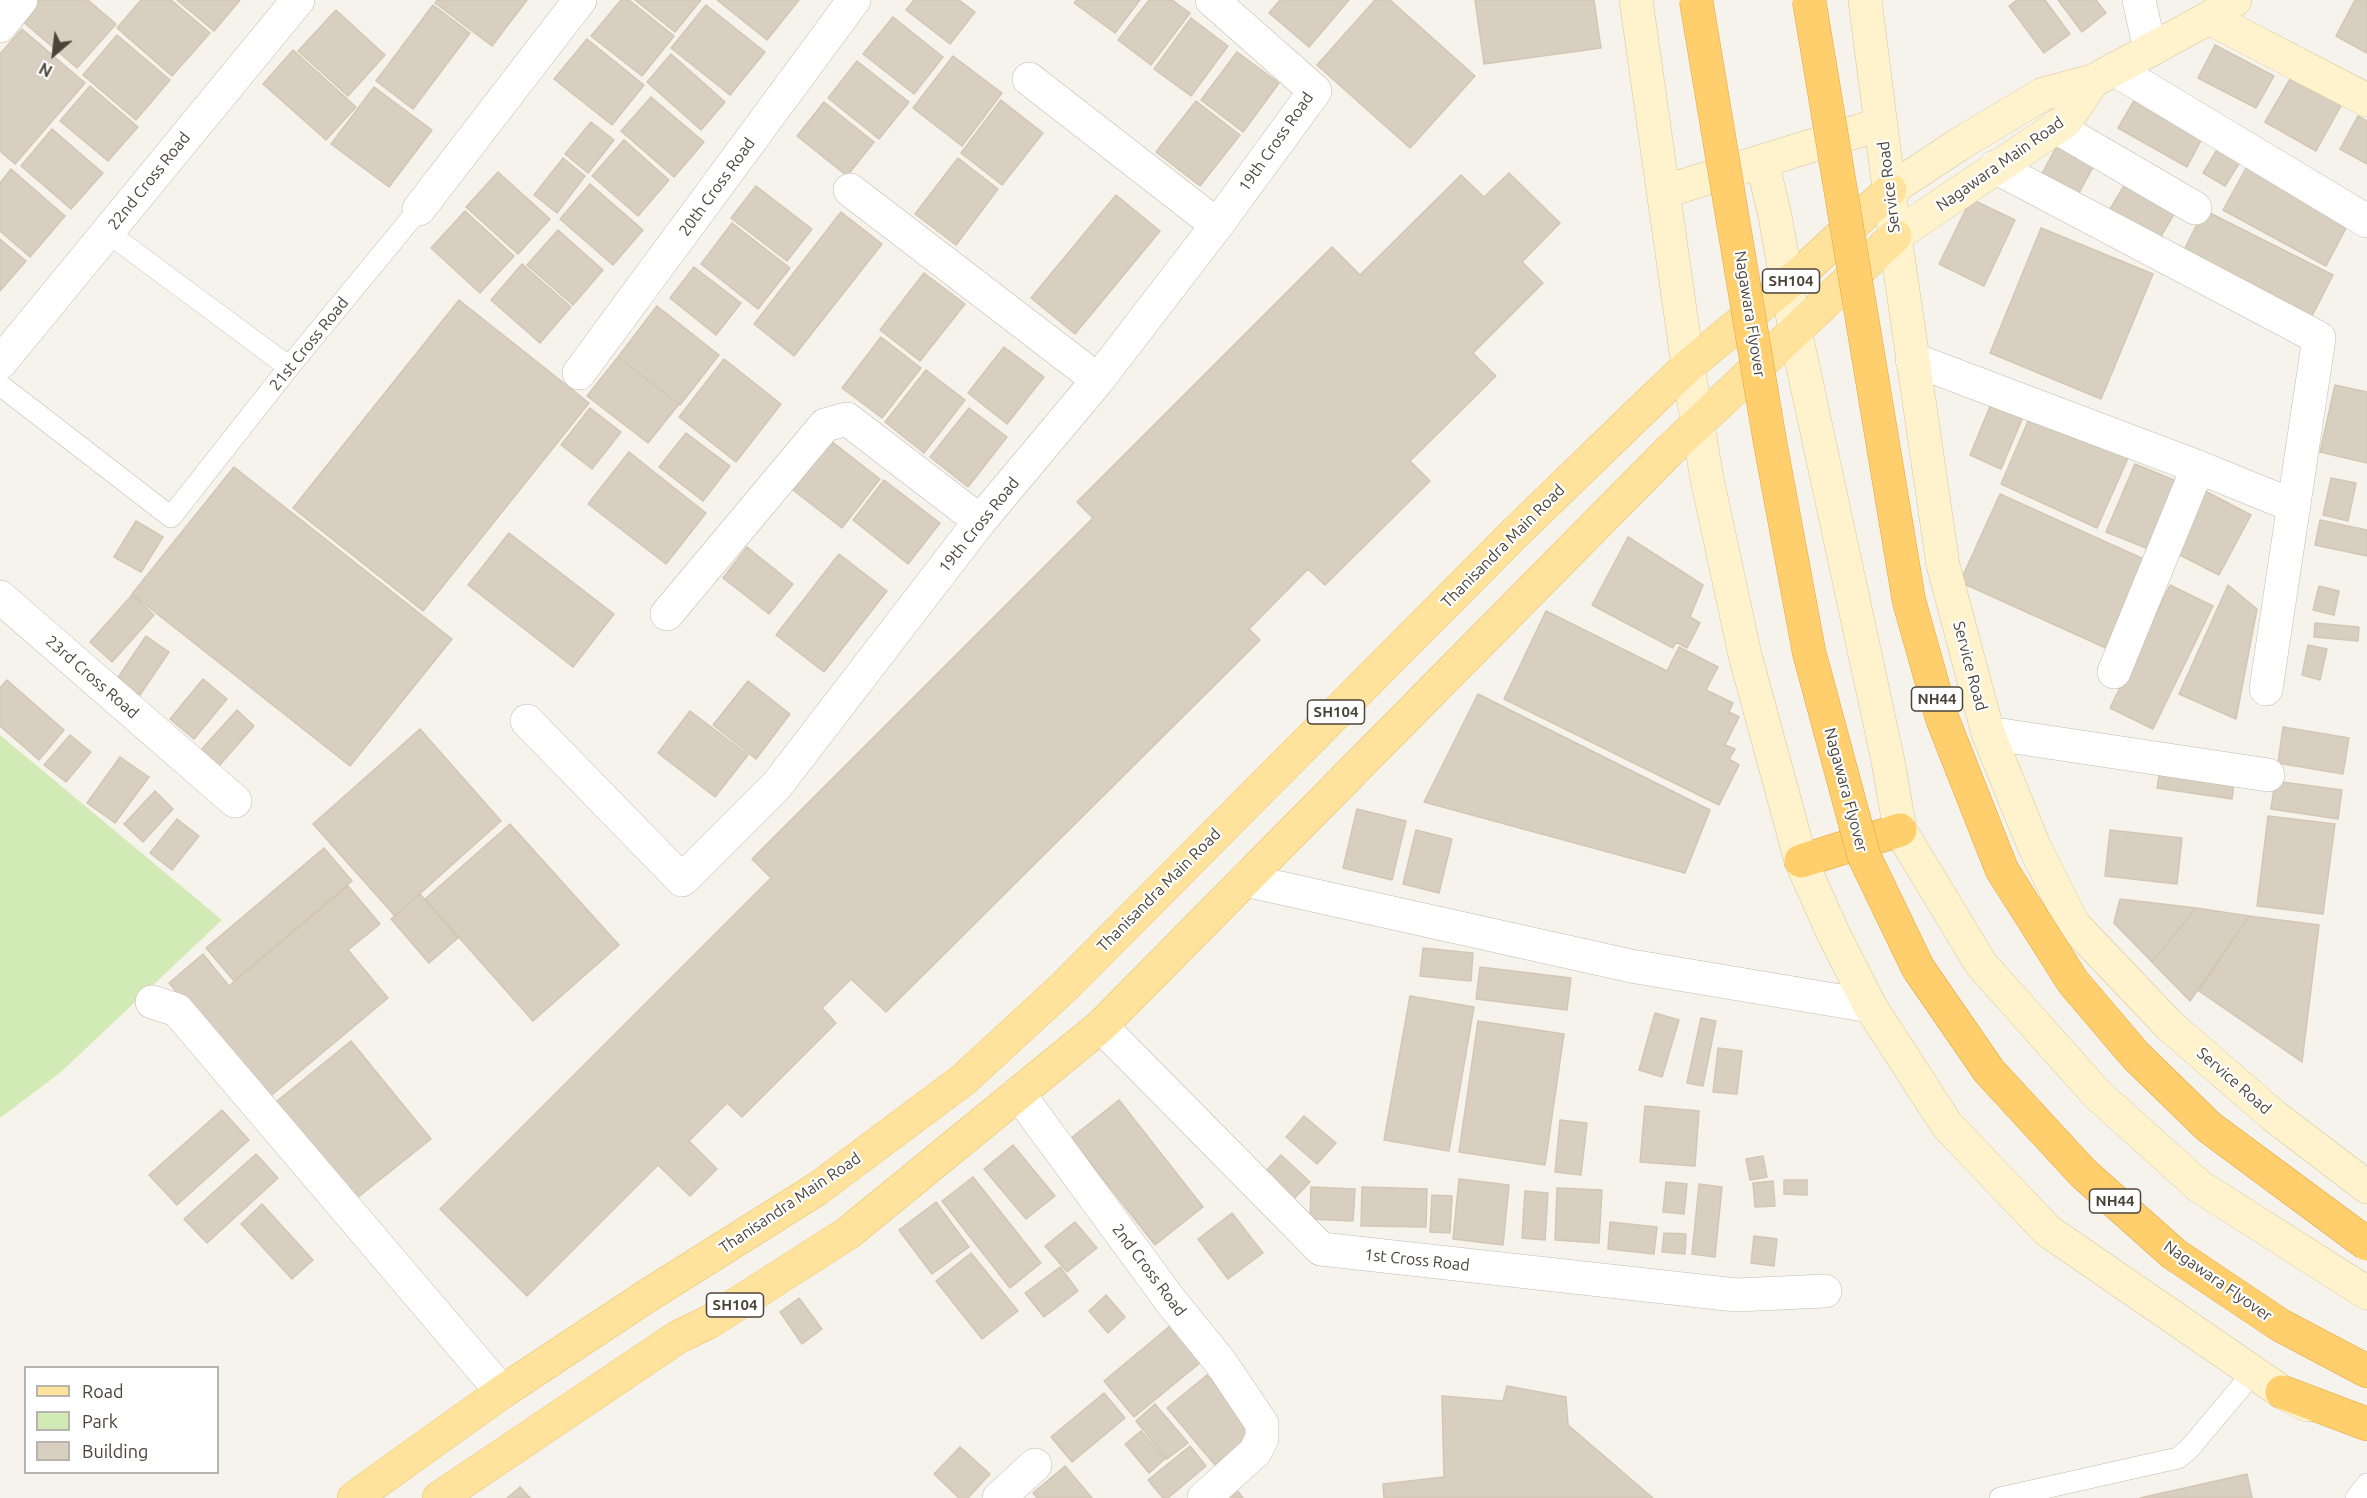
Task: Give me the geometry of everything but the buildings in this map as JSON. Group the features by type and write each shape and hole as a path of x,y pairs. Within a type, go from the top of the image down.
{"highway":[{"name":"Nagawara Flyover","path":"1696,0 1770,442 1809,652 1864,856 1918,968 1989,1071 2082,1173 2174,1254 2280,1325 2367,1371"},
{"name":"NH44","path":"1809,0 1909,601 1942,718 2002,870 2073,982 2136,1056 2209,1127 2367,1245"},
{"path":"1801,861 1900,830"},
{"path":"2282,1392 2367,1424"}],"main road":[{"name":"Thanisandra Main Road","path":"354,1498 502,1392 647,1296 817,1189 963,1080 1064,987 1515,532 1688,366 1785,285 1890,190"},
{"name":"SH104","path":"439,1498 678,1337 709,1322 848,1233 1101,1026 1698,424 1895,236"}],"street":[{"path":"0,26 21,0"},
{"name":"22nd Cross Road","path":"0,363 298,0"},
{"name":"21st Cross Road","path":"419,209 580,0"},
{"name":"20th Cross Road","path":"579,373 854,0"},
{"name":"19th Cross Road","path":"527,721 682,880 777,785 980,521 1098,380 1217,225 1315,91 1212,0"},
{"path":"1636,0 1688,366 1745,656 1801,861 1870,1006 1947,1125 2048,1231 2282,1392 2367,1436"},
{"name":"Service Road","path":"1865,0 1895,236 1943,565 1988,733 2034,846 2073,924 2170,1026 2274,1116 2367,1187"},
{"path":"2139,0 2150,50"},
{"path":"2222,9 2367,100"},
{"name":"Nagawara Main Road","path":"1890,190 1961,143 2043,94 2104,75 2222,9"},
{"path":"2104,75 2367,221"},
{"name":"Nagawara Main Road","path":"1895,236 2066,121 2104,75"},
{"path":"1029,79 1217,225"},
{"path":"1663,192 1881,124"},
{"path":"2056,127 2195,208"},
{"path":"1762,161 1775,216 1785,285 1888,761 1900,830 1981,964 2097,1094 2199,1186 2367,1293"},
{"path":"1995,167 2319,338 2266,689"},
{"path":"850,190 1098,380"},
{"path":"1912,359 2198,467 2294,506"},
{"path":"667,614 825,425 847,419 980,521"},
{"path":"2114,672 2198,467"},
{"name":"23rd Cross Road","path":"0,597 235,801"},
{"path":"1988,733 2268,775"},
{"path":"1245,880 1631,966 1870,1006"},
{"path":"152,1002 177,1010 502,1392"},
{"name":"1st Cross Road","path":"1101,1026 1321,1250 1736,1295 1825,1291"},
{"name":"2nd Cross Road","path":"1018,1093 1170,1300 1221,1363 1262,1424 1262,1438 1255,1452 1204,1498"},
{"path":"999,1498 1035,1465"}],"lane":[{"name":"21st Cross Road","path":"0,385 171,517 289,367 419,209"},
{"path":"107,232 289,367"},
{"path":"2000,1498 2178,1458 2189,1449 2253,1372"},
{"path":"2356,1498 2367,1484"}],"green space":[{"path":"0,735 222,920 61,1072 0,1118"}]}
